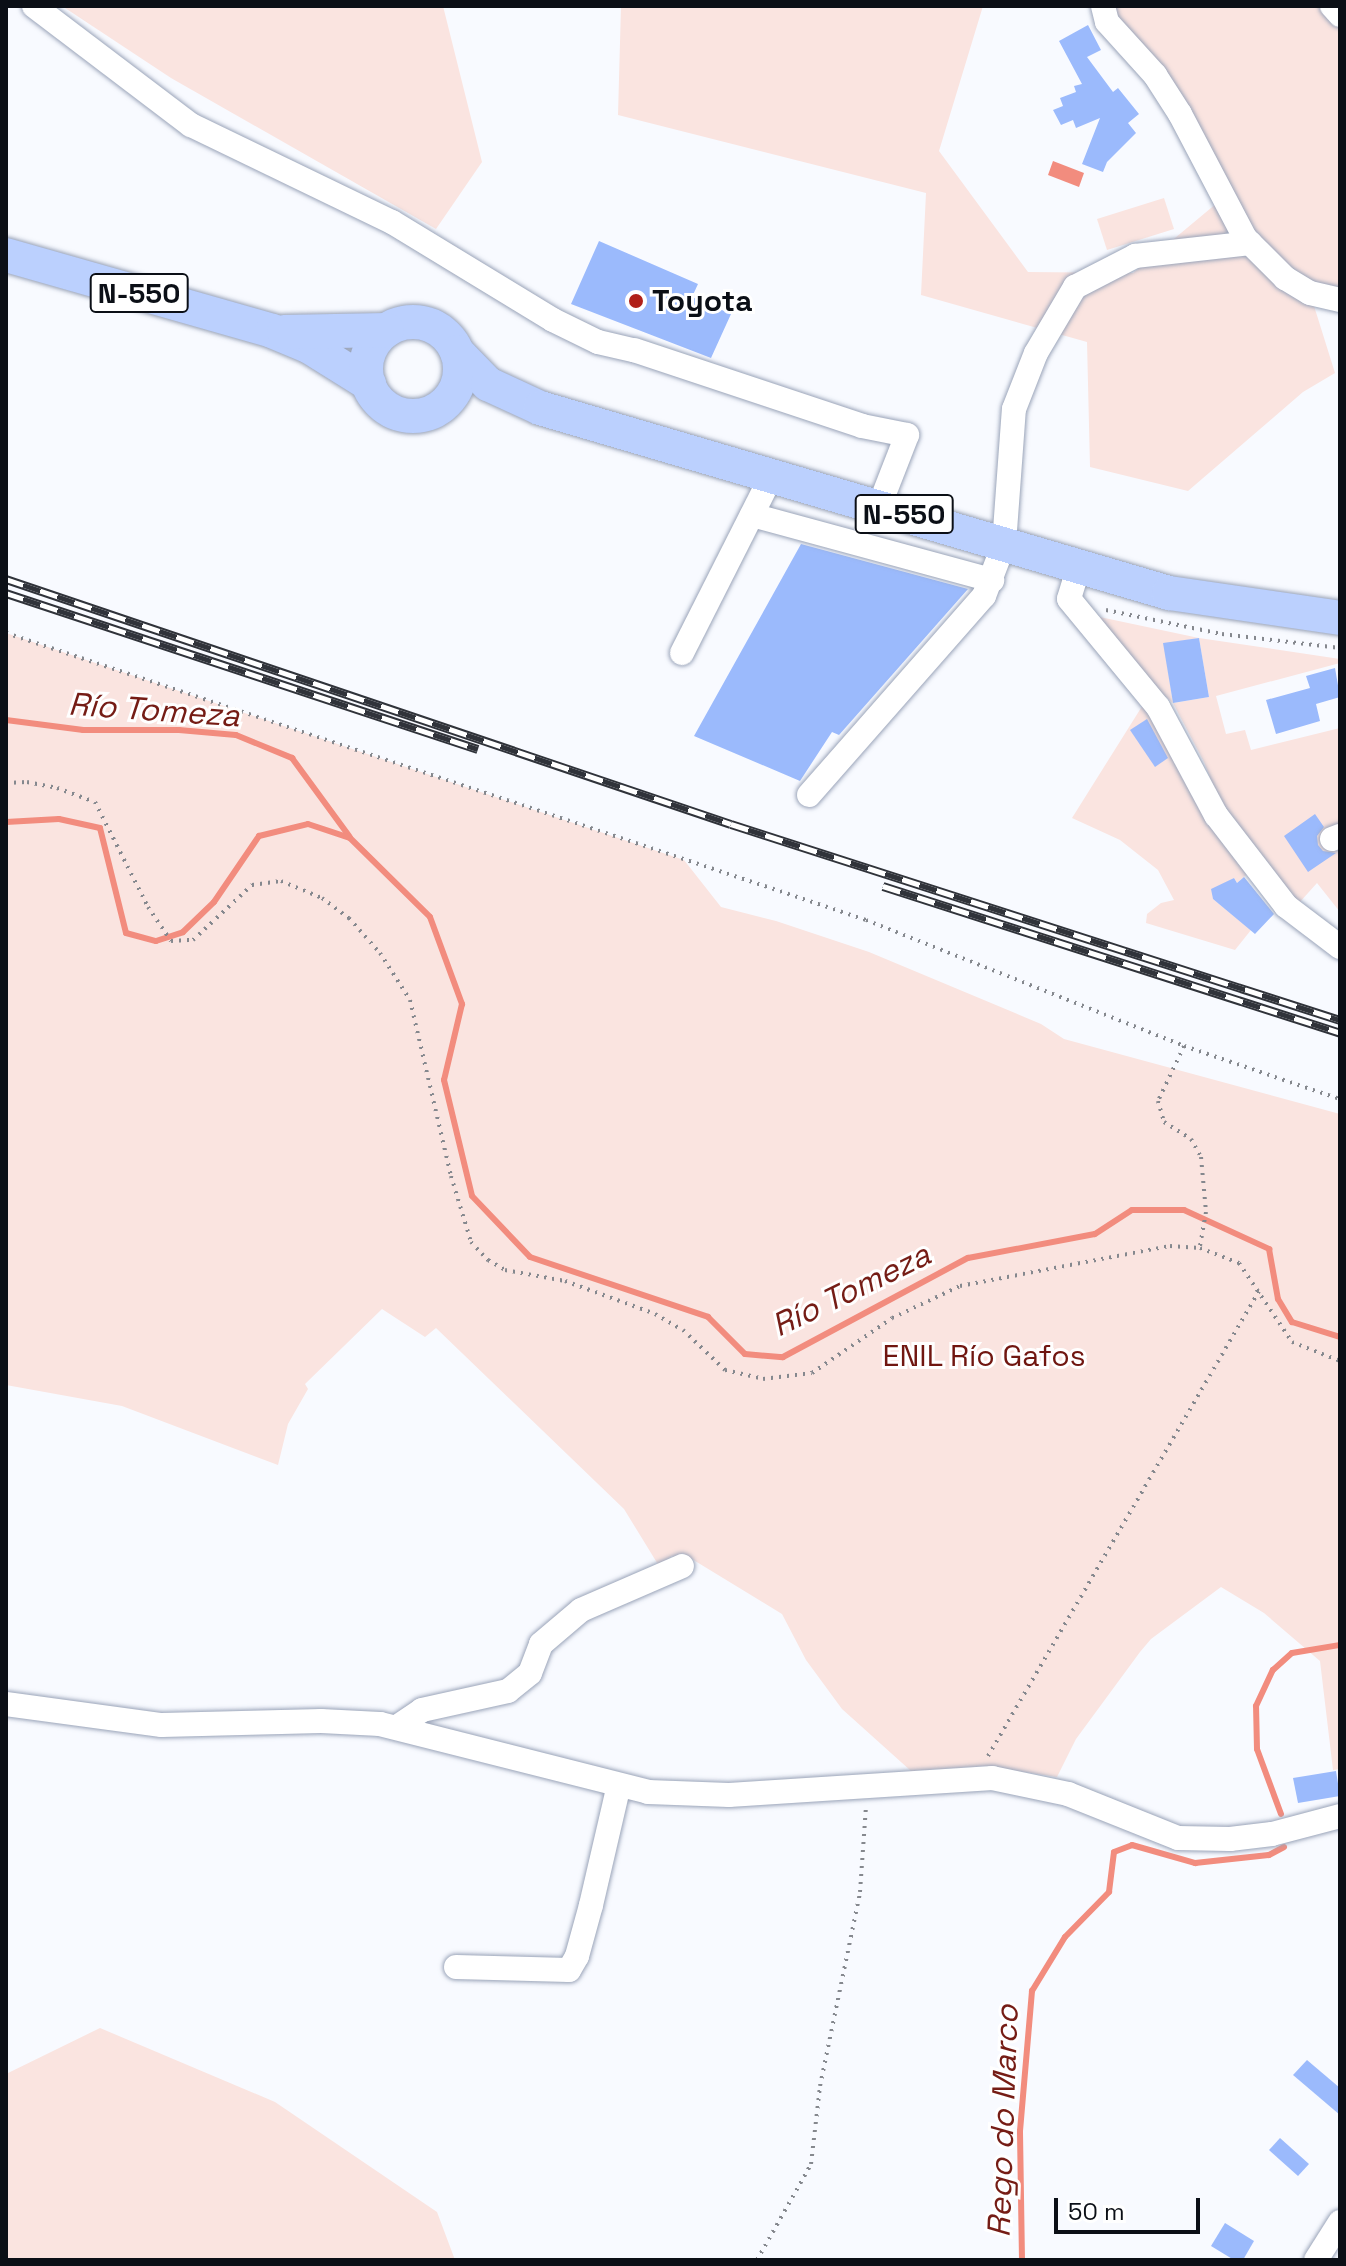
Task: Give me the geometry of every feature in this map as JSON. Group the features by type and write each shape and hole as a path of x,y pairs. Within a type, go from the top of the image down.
{"highway":[{"name":"N-550","path":"6,255 272,331 310,347 369,384 381,403 402,414 428,414 439,408 465,404 540,408"},
{"name":"N-550","path":"272,331 387,330 405,322 423,323 448,338 488,384 540,408 1079,566 1209,601 1340,618"},
{"path":"369,384 368,356 387,330"},
{"path":"439,408 458,383 457,352"},
{"path":"1209,601 1246,593 1340,601"}],"street":[{"path":"34,6 191,125 392,222 564,325 598,342 634,350 862,426 907,435 879,507"},
{"path":"1103,6 1107,22 1155,75 1180,114 1195,148 1250,243 1285,278 1310,293 1340,300"},
{"path":"1332,6 1340,15"},
{"path":"809,795 984,596 1004,544 1014,409 1036,353 1075,287 1135,256 1250,243"},
{"path":"682,653 772,475"},
{"path":"752,515 992,580"},
{"path":"1079,566 1069,599 1158,707 1216,815 1286,906 1340,947"},
{"path":"397,1727 422,1710 508,1691 530,1673 541,1644 581,1610 682,1566"},
{"path":"6,1704 162,1725 321,1721 397,1727 648,1792 729,1795 992,1778 1068,1794 1178,1838 1230,1839 1272,1834 1340,1816"},
{"path":"456,1967 569,1970 584,1930 619,1785"},
{"path":"1316,2260 1340,2222"}],"path":[{"path":"1076,607 1092,607 1222,634 1340,648"},
{"path":"6,633 866,920 1184,1046 1340,1099"},
{"path":"6,783 57,788 95,802 148,907 171,941 193,940 252,885 281,881 322,898 339,910 380,953 410,1000 451,1176 471,1242 488,1260 505,1270 565,1281 655,1314 683,1330 725,1370 745,1378 777,1379 812,1373 892,1318 977,1281 1022,1276 1152,1247 1200,1248 1239,1263 1292,1342 1340,1361"},
{"path":"1184,1046 1158,1101 1164,1122 1191,1139 1201,1157 1206,1214 1200,1248"},
{"path":"992,1778 988,1757 1259,1291"},
{"path":"757,2260 811,2164 820,2086 860,1892 868,1785"}],"green space":[{"path":"62,6 443,6 482,162 436,229 171,78"},
{"path":"621,6 983,6 939,151 1028,272 1133,273 1223,198 1103,6 1332,6 1340,15 1340,289 1310,293 1335,373 1303,392 1188,491 1090,467 1087,342 921,295 926,193 618,115"},
{"path":"1164,198 1174,229 1107,250 1097,219"},
{"path":"1095,616 1199,638 1164,644 1173,703 1151,684"},
{"name":"ENIL Río Gafos","path":"6,633 684,860 721,907 776,921 869,952 1041,1024 1064,1039 1340,1114 1340,1769 1333,1770 1320,1661 1264,1613 1221,1587 1151,1639 1076,1739 1057,1777 986,1766 911,1771 842,1709 806,1660 782,1614 682,1553 682,1566 672,1556 659,1566 624,1509 436,1328 425,1337 382,1309 305,1384 308,1389 288,1424 278,1465 122,1406 6,1385"},
{"path":"1199,638 1340,659 1340,663 1216,696 1226,734 1245,730 1251,750 1340,728 1340,912 1317,883 1299,903 1289,893 1221,806 1204,762 1173,703 1209,697"},
{"path":"1146,700 1252,870 1237,883 1234,878 1212,890 1213,899 1251,930 1235,950 1146,923 1147,914 1161,903 1174,900 1158,870 1120,840 1072,818"},
{"path":"100,2028 275,2102 437,2212 455,2260 6,2260 6,2074"}],"shaded area":[{"path":"1053,161 1084,173 1079,187 1048,175"}],"building":[{"path":"1088,25 1101,50 1087,57 1113,92 1118,88 1139,114 1128,123 1136,133 1107,162 1103,172 1082,164 1100,118 1076,128 1073,120 1061,125 1053,110 1063,106 1060,98 1076,92 1074,86 1082,84 1059,41"},
{"name":"Toyota","path":"599,241 698,284 692,297 731,314 711,358 571,304"},
{"path":"801,544 968,589 839,735 832,732 800,781 694,736"},
{"path":"1199,638 1209,697 1173,703 1163,643"},
{"path":"1335,668 1340,697 1316,704 1320,721 1276,734 1266,700 1310,688 1306,676"},
{"path":"1147,719 1168,758 1155,767 1130,730"},
{"path":"1315,814 1324,827 1317,836 1318,845 1323,851 1336,853 1308,872 1284,836"},
{"path":"1244,877 1274,914 1255,934 1213,899 1211,889 1234,878 1237,883"},
{"path":"1336,1771 1340,1796 1298,1803 1293,1778"},
{"path":"1307,2060 1340,2088 1340,2115 1293,2075"},
{"path":"1280,2138 1309,2164 1298,2176 1269,2150"},
{"path":"1225,2223 1254,2241 1243,2260 1234,2260 1211,2246"}],"waterway":[{"name":"Río Tomeza","path":"6,720 83,730 179,730 236,735 292,758 349,836"},
{"name":"Río Tomeza","path":"6,822 59,819 100,828 126,933 156,941 183,932 214,902 259,836 308,824 350,838 430,917 462,1004 444,1080 472,1196 530,1257 708,1317 745,1354 783,1357 968,1258 1095,1234 1132,1210 1184,1210 1269,1249 1278,1299 1292,1322 1340,1337"},
{"name":"Rego do Marco","path":"1281,1814 1257,1749 1256,1706 1273,1670 1292,1653 1340,1645"},
{"name":"Rego do Marco","path":"1022,2260 1020,2131 1032,1991 1065,1937 1109,1892 1114,1852 1132,1845 1195,1863 1269,1855 1284,1847"}],"railway":[{"path":"6,579 731,824 1340,1020"},
{"path":"6,593 478,749"},
{"path":"883,886 1340,1033"}],"place":[{"name":"Toyota","path":"636,301"}]}
